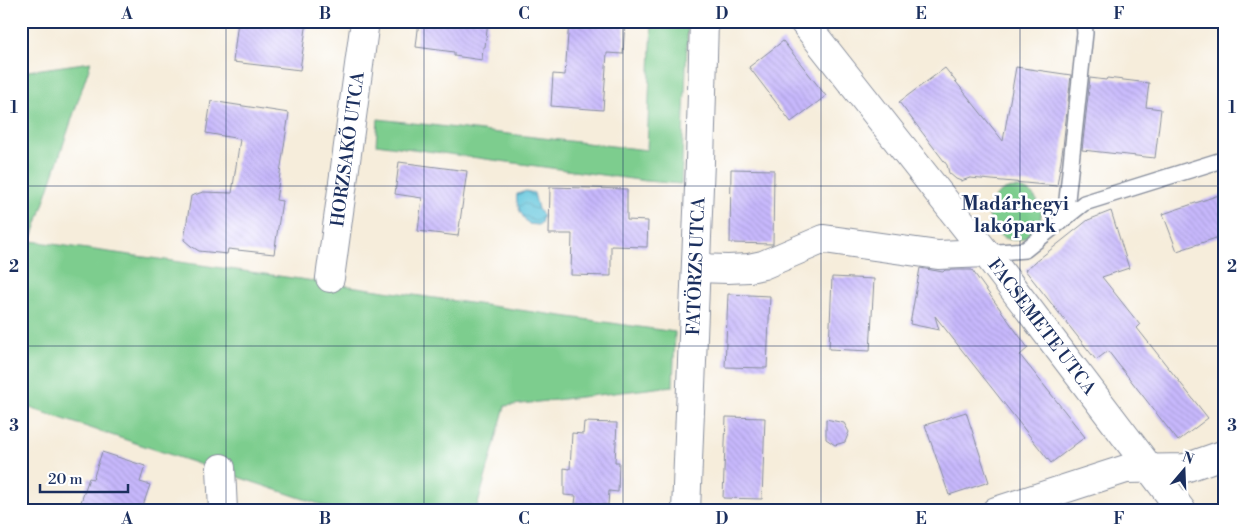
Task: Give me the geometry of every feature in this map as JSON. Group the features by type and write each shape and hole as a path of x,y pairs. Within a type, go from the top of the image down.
{"street":[{"name":"HORZSAKŐ UTCA","path":"330,278 365,21"},
{"name":"FATÖRZS UTCA","path":"686,511 704,21"},
{"name":"FACSEMETE UTCA","path":"803,21 986,253 1182,511"},
{"path":"696,268 728,269 763,265 824,239 938,255 986,253"},
{"path":"996,511 1126,468 1185,468 1225,454"},
{"path":"221,468 223,511"}],"lane":[{"path":"1065,218 1084,22"},
{"path":"986,253 1025,250 1084,202 1225,159"}],"green space":[{"path":"652,21 688,21 681,184 646,181 376,144 378,119 647,150"},
{"path":"91,62 31,241 675,332 673,386 505,406 476,511 340,511 21,405 21,72"},
{"path":"1010,188 1020,188 1034,195 1041,209 1041,219 1034,233 1020,240 1010,240 1000,236 993,229 989,219 989,209 993,199 1000,192"}],"water":[{"path":"526,191 534,193 538,209 543,216 541,223 538,225 529,224 518,206 517,194"}],"building":[{"path":"238,21 307,21 300,70 233,62"},
{"path":"419,21 488,21 482,60 454,56 454,52 416,47"},
{"path":"569,21 625,21 623,54 607,53 603,110 551,106 553,74 565,75"},
{"path":"783,41 826,96 791,122 749,67"},
{"path":"1016,67 1071,75 1057,186 970,178 961,181 956,179 949,173 947,165 899,102 945,68 1003,141"},
{"path":"1090,78 1149,83 1146,107 1161,109 1155,158 1082,150"},
{"path":"211,101 289,113 276,200 282,201 274,254 228,249 227,254 199,251 184,240 191,196 203,192 232,193 240,139 206,133"},
{"path":"399,162 467,171 458,236 418,231 422,198 395,194"},
{"path":"731,169 774,170 773,244 730,243"},
{"path":"550,187 627,189 627,220 648,221 647,247 611,246 611,276 571,275 572,234 549,234"},
{"path":"1225,193 1225,235 1177,251 1163,214"},
{"path":"1111,211 1129,268 1102,277 1140,325 1137,328 1208,418 1178,441 1108,351 1096,360 1025,270 1088,220"},
{"path":"920,268 943,272 945,270 972,270 1028,348 1020,355 1085,437 1051,463 935,316 939,330 910,324"},
{"path":"832,277 874,279 870,351 829,349"},
{"path":"728,294 770,296 767,368 725,367"},
{"path":"966,412 989,482 949,495 925,425"},
{"path":"726,417 765,418 762,499 723,498"},
{"path":"826,419 844,423 849,432 845,442 835,445 826,439"},
{"path":"584,422 617,423 615,462 619,462 618,492 609,491 608,505 575,504 576,496 564,495 564,468 570,469 572,433 583,434"},
{"path":"102,452 145,466 140,482 150,485 141,511 106,511 81,502 89,478 93,479"}],"district":[{"name":"Madárhegyi lakópark","path":"1015,214"}]}
